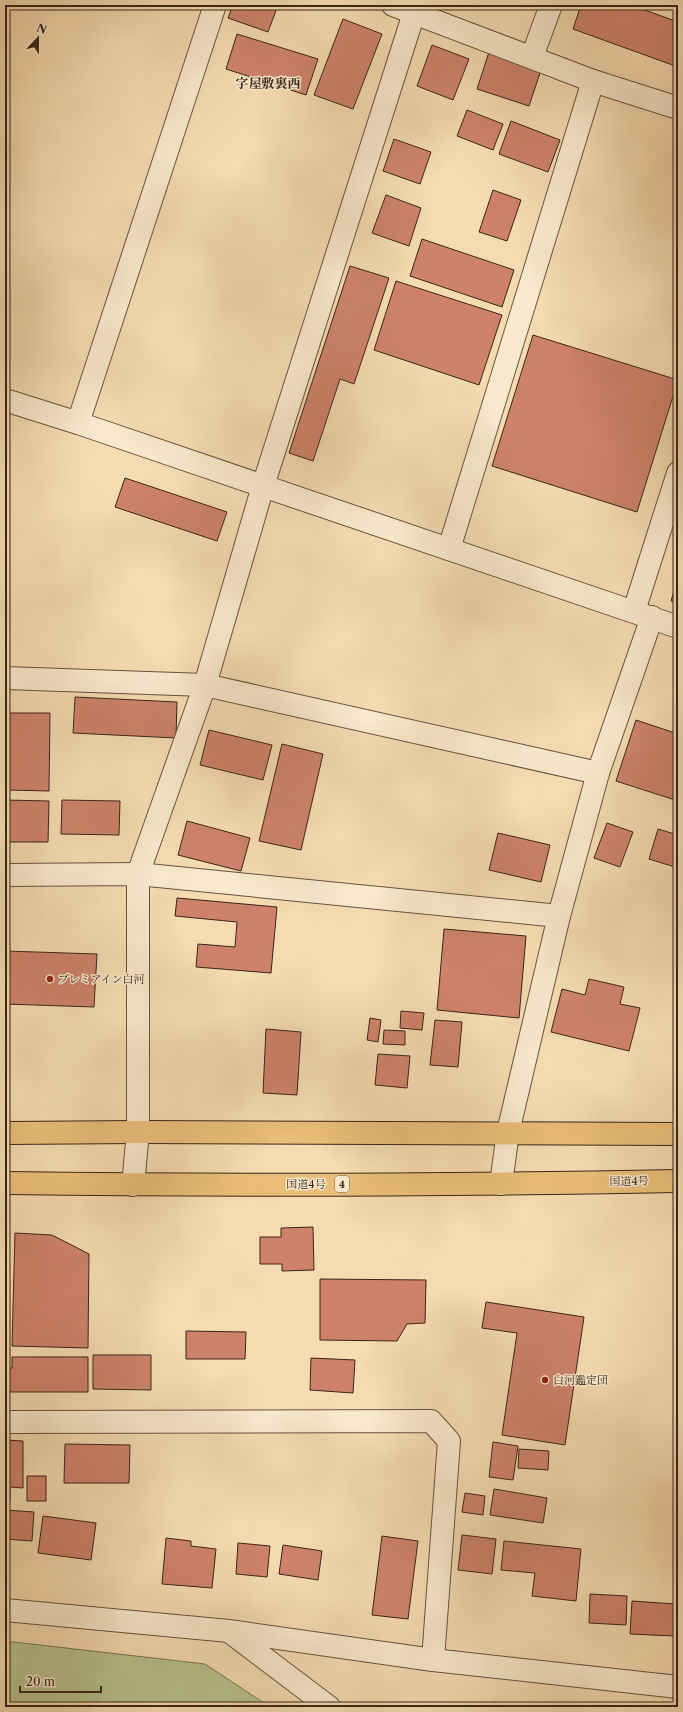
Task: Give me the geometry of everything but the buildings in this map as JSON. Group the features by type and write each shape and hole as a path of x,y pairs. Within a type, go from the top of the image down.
{"highway":[{"path":"5,1133 508,1132 678,1134"},
{"name":"国道4号","path":"5,1183 133,1185 501,1184 678,1180"}],"street":[{"path":"78,423 215,5"},
{"path":"393,5 593,80 678,108"},
{"path":"532,57 551,5"},
{"path":"133,1185 138,1132 138,874 205,685 263,486 414,13"},
{"path":"449,549 593,80"},
{"path":"5,400 78,423 678,626"},
{"path":"501,1184 508,1132 559,916 643,614 678,473"},
{"path":"5,678 205,685 598,774"},
{"path":"5,874 138,874 559,916"},
{"path":"5,1422 431,1421 449,1441 433,1660"},
{"path":"5,1610 229,1631 433,1660 678,1687"},
{"path":"229,1631 329,1707"}],"green space":[{"path":"5,1641 205,1664 270,1707 7,1707 5,1706"}],"place":[{"name":"プレミアイン白河","path":"50,979"},
{"name":"白河鑑定団","path":"545,1380"}],"district":[{"name":"字屋敷裏西","path":"268,83"}]}
